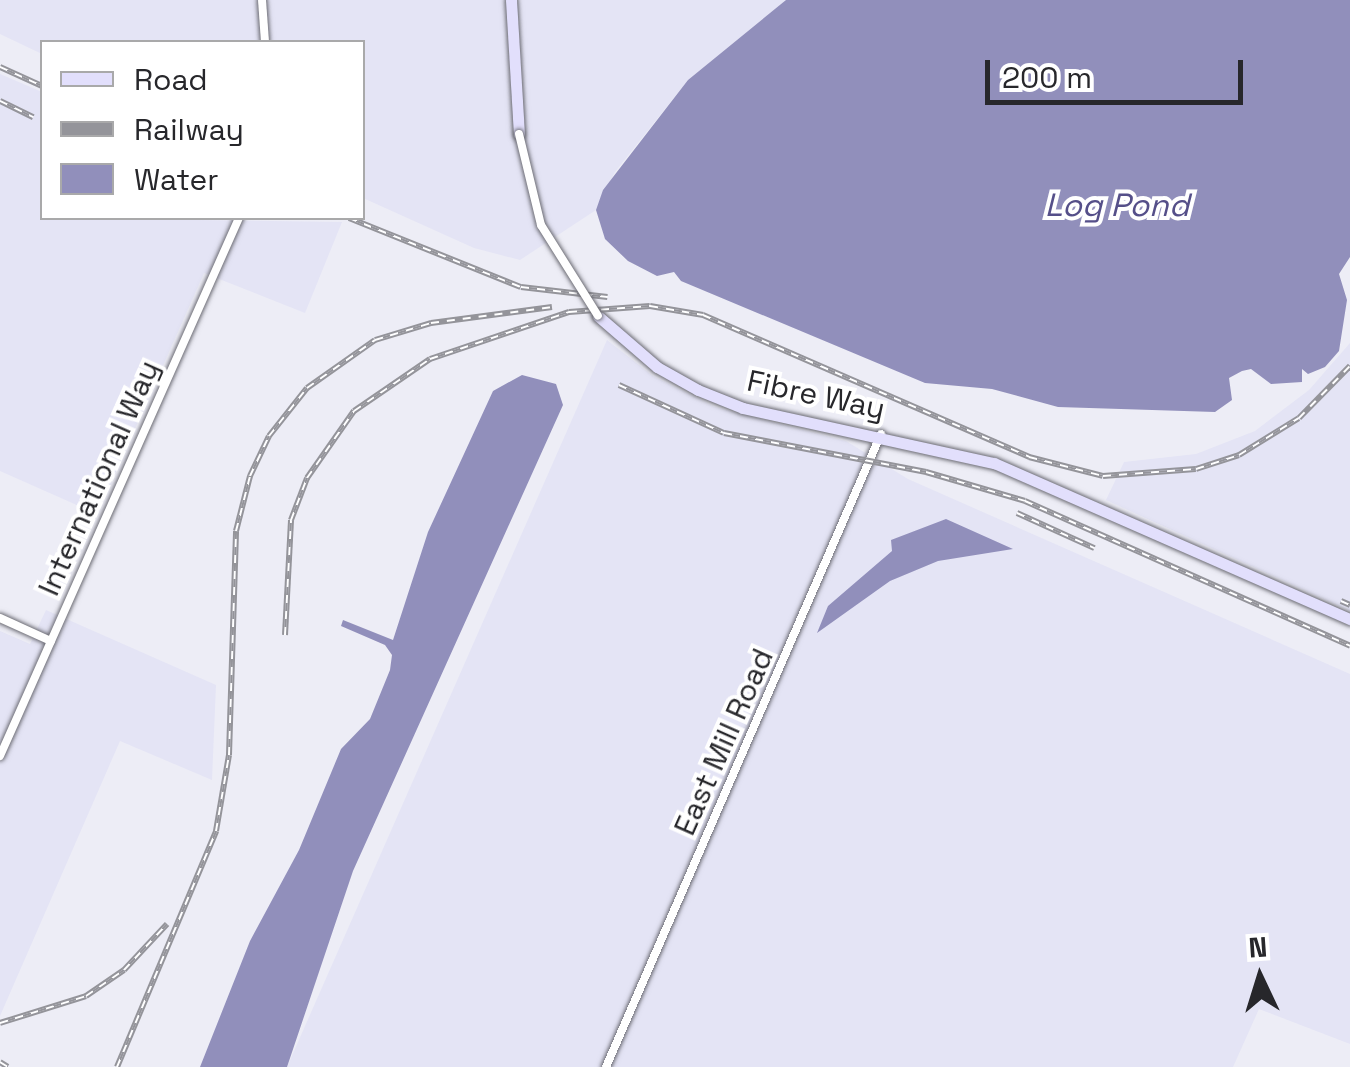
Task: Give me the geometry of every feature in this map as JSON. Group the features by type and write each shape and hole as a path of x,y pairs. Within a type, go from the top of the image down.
{"street":[{"path":"262,0 265,40"},
{"name":"Fibre Way","path":"512,0 519,134 541,225 598,316 658,367 698,390 743,408 882,434 1040,481 1350,619"},
{"name":"International Way","path":"0,756 238,220"},
{"name":"East Mill Road","path":"606,1067 882,434"},
{"path":"0,618 51,641"}],"shaded area":[{"path":"0,0 786,0 688,80 615,172 596,210 520,260 474,248 365,199 365,40 40,40 40,53 0,34"},
{"path":"0,74 40,91 40,220 342,222 305,313 204,273 97,514 0,471"},
{"path":"607,340 653,376 715,407 846,441 908,479 1350,674 1350,1044 1259,1009 1233,1067 287,1067"},
{"path":"1350,343 1350,611 1106,500 1124,462 1196,454 1255,431 1309,390"},
{"path":"46,610 216,685 212,780 120,741 0,1016 0,631 30,644"}],"water":[{"name":"Log Pond","path":"786,0 1350,0 1350,257 1339,274 1347,300 1339,351 1325,367 1308,374 1302,369 1302,382 1271,384 1251,369 1242,371 1229,378 1232,400 1215,412 1058,407 992,389 925,383 681,281 674,272 657,276 628,261 605,239 596,210 603,190 688,80"},
{"path":"522,375 556,384 563,405 353,871 287,1067 200,1067 250,941 299,850 341,749 370,719 390,670 392,655 385,645 341,626 343,620 393,640 428,532 493,391"},
{"path":"946,519 1013,549 938,561 890,581 817,633 828,606 892,551 891,540"}],"railway":[{"path":"0,67 40,85"},
{"path":"0,101 33,117"},
{"path":"354,220 521,287 607,297"},
{"path":"285,635 291,520 307,478 354,411 430,359 569,312 650,306 703,315 1029,457 1103,476 1196,469 1239,455 1299,418 1350,366"},
{"path":"117,1067 216,831 229,755 236,531 250,476 269,436 307,388 375,340 431,323 552,307"},
{"path":"619,385 724,433 926,472 1025,501 1350,646"},
{"path":"1017,513 1094,548"},
{"path":"1341,601 1350,605"},
{"path":"0,1023 86,996 124,970 167,924"},
{"path":"0,1062 8,1067"}]}
